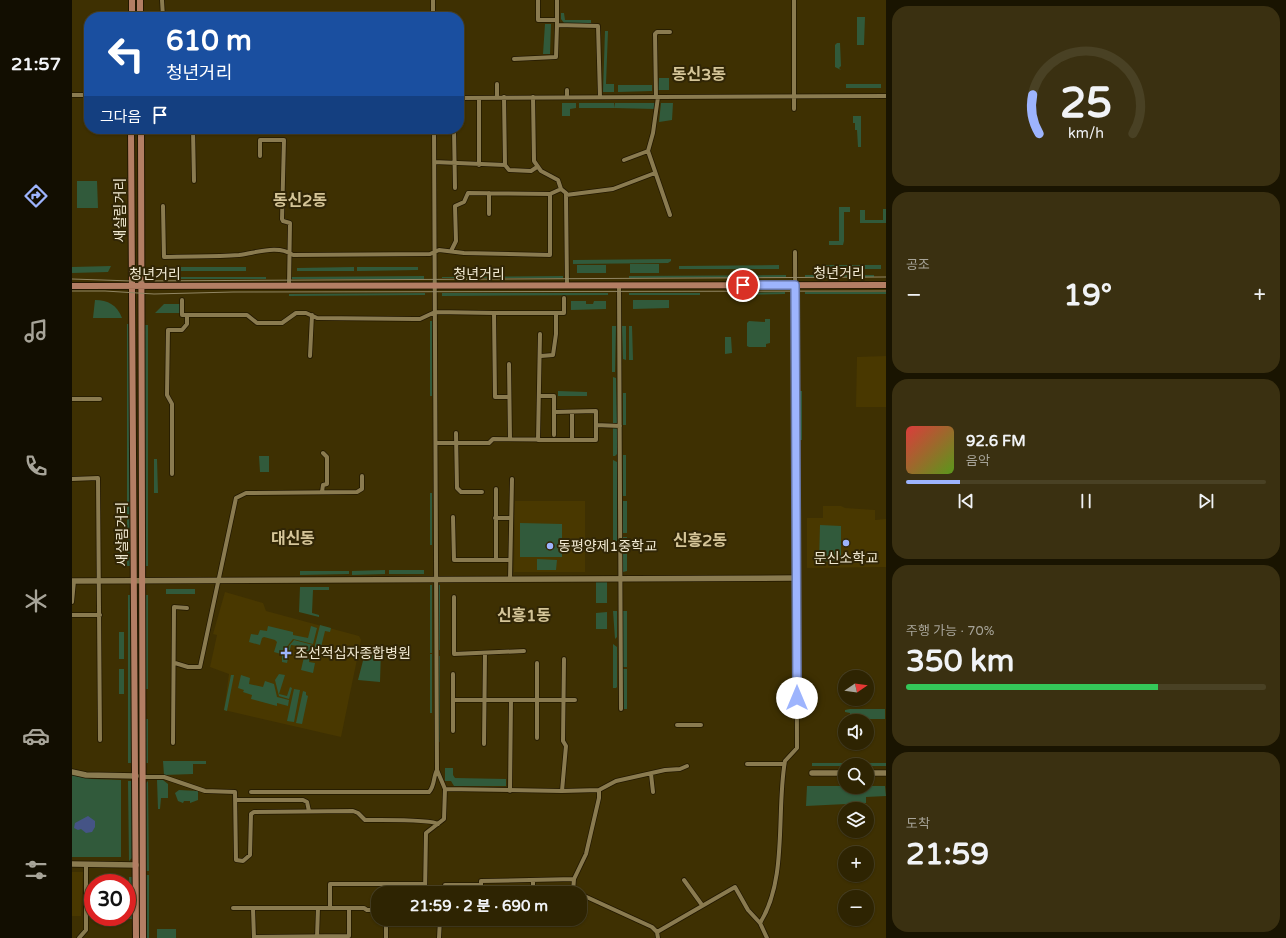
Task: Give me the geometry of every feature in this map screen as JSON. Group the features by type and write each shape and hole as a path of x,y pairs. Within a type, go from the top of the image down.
{"main road":[{"path":"132,0 132,12"},
{"path":"140,0 140,12"},
{"name":"새살림거리","path":"131,134 136,938"},
{"name":"새살림거리","path":"141,134 143,938"},
{"name":"청년거리","path":"72,286 886,285"}],"street":[{"path":"162,0 162,12"},
{"path":"433,0 433,12"},
{"path":"538,0 538,20 557,20"},
{"path":"514,59 556,57 557,0"},
{"path":"794,0 794,109"},
{"path":"557,25 598,26 600,97"},
{"path":"670,32 657,32 655,34 657,97 653,133 648,151 670,215"},
{"path":"497,84 497,98"},
{"path":"567,90 567,97"},
{"path":"72,95 84,95"},
{"path":"464,98 886,96"},
{"path":"533,97 532,153 537,167 545,174 558,180 561,189 566,195 567,286"},
{"path":"479,98 479,164"},
{"path":"504,98 505,165 509,170 532,171 537,167"},
{"path":"193,134 194,181"},
{"path":"330,908 330,884 425,884 426,833 444,819 445,789 437,770 434,134"},
{"path":"454,134 454,188"},
{"path":"260,156 260,140 284,140 282,219 283,221 290,223 289,286"},
{"path":"624,160 648,151"},
{"path":"434,162 505,165"},
{"path":"566,195 613,188 655,173"},
{"path":"451,250 456,241 455,206 464,202 468,193 550,194 561,189"},
{"path":"489,193 489,214"},
{"path":"163,206 164,257 240,255 256,251 287,251 293,255 430,254 439,250 451,250 464,253 550,254 550,194"},
{"path":"760,923 771,903 777,868 784,764 797,748 795,252"},
{"path":"619,286 621,709"},
{"path":"182,300 182,315 247,315 257,323 282,323 296,313 312,315 317,318 420,319 435,312 564,313 564,298"},
{"path":"494,313 495,397 509,397"},
{"path":"540,356 553,355 556,334 556,313"},
{"path":"172,474 172,404 167,394 168,330 182,330 187,324 187,315"},
{"path":"310,356 312,315"},
{"path":"538,440 540,334"},
{"path":"509,364 510,440"},
{"path":"540,396 554,396 554,435"},
{"path":"72,399 100,399"},
{"path":"436,443 489,443 493,439 596,440 596,411 555,412"},
{"path":"572,412 572,440"},
{"path":"596,425 620,426"},
{"path":"456,433 457,488 461,492 482,492"},
{"path":"322,492 323,485 327,484 327,457 323,453"},
{"path":"175,663 188,667 200,667 220,580 236,498 246,493 360,492 362,489 362,476"},
{"path":"72,479 98,478 100,581 100,740"},
{"path":"510,579 510,518 512,479"},
{"path":"496,489 496,560"},
{"path":"453,517 454,560 510,560"},
{"path":"495,518 510,518"},
{"path":"72,602 73,581 796,578"},
{"path":"454,597 454,654 524,651"},
{"path":"173,743 175,663 174,608 187,608"},
{"path":"72,615 100,615"},
{"path":"484,744 485,653"},
{"path":"562,791 566,746 564,741 563,700 564,659"},
{"path":"537,663 537,738"},
{"path":"453,674 453,731"},
{"path":"453,700 575,700"},
{"path":"510,791 511,700"},
{"path":"677,725 701,725"},
{"path":"747,764 784,764"},
{"path":"445,789 510,791 599,790 616,781 680,769 687,766"},
{"path":"251,792 429,792 432,789 434,775 437,770"},
{"path":"72,772 86,775 136,776"},
{"path":"812,773 838,773"},
{"path":"874,773 886,773"},
{"path":"651,774 653,792"},
{"path":"143,777 164,777 205,791 235,792 236,860 243,861 250,855 252,814 254,812 353,811 358,813 365,820 418,820 436,822 438,824"},
{"path":"573,886 574,879 586,854 599,798 599,790"},
{"path":"235,800 303,800 307,802 308,811"},
{"path":"72,864 136,865"},
{"path":"80,938 86,930 86,864"},
{"path":"445,885 481,885 481,882 574,879"},
{"path":"684,880 702,905"},
{"path":"533,881 533,886"},
{"path":"657,932 735,887 748,910 760,923 767,938"},
{"path":"587,897 637,919 657,932 658,938"},
{"path":"233,908 349,908 371,910"},
{"path":"317,937 318,908"},
{"path":"253,909 254,937 317,937 349,936 349,908"},
{"path":"386,926 386,938"},
{"path":"439,938 440,926"}],"shaded area":[{"path":"886,356 886,407 856,407 857,357"},
{"name":"동평양제1중학교","path":"515,501 585,501 585,572 514,572"},
{"name":"문신소학교","path":"823,506 841,506 845,508 875,510 875,520 886,519 886,567 807,568 807,518 823,518"},
{"name":"조선적십자종합병원","path":"225,592 263,603 266,611 359,636 361,640 341,737 224,710 229,674 210,667 217,635 213,634"},
{"path":"72,872 83,872 81,916 72,916"}],"green space":[{"path":"561,13 564,13 565,20 591,20 591,23 564,23 561,19"},
{"path":"857,17 865,17 864,45 857,45"},
{"path":"545,24 551,24 550,54 543,54"},
{"path":"605,31 608,31 606,84 614,84 614,92 603,92"},
{"path":"840,43 841,66 839,68 841,70 835,67 835,45"},
{"path":"659,78 669,78 669,90 658,90"},
{"path":"846,84 881,84 881,88 846,88"},
{"path":"618,85 652,85 652,91 618,92"},
{"path":"562,103 576,103 576,108 570,109 570,116 562,116"},
{"path":"579,103 614,103 615,108 579,108"},
{"path":"615,103 655,103 655,109 615,108"},
{"path":"661,103 673,103 672,120 659,122"},
{"path":"853,116 861,116 861,147 858,147 857,130 855,130 855,123 853,123"},
{"path":"77,181 97,181 98,208 77,208"},
{"path":"839,207 850,207 850,212 844,212 843,245 829,245 829,241 839,241"},
{"path":"883,209 886,209 886,223 860,223 860,210 865,210 865,220 883,220"},
{"path":"671,259 668,263 573,264 573,260"},
{"path":"630,264 659,264 659,273 630,273"},
{"path":"577,265 606,265 606,273 577,273"},
{"path":"779,265 779,269 679,269 679,266"},
{"path":"822,265 881,265 881,269 822,269"},
{"path":"111,266 108,272 72,273 72,267"},
{"path":"158,267 246,267 246,271 162,271"},
{"path":"354,267 354,271 297,271 297,268"},
{"path":"357,267 418,267 418,270 357,271"},
{"path":"468,268 498,268 498,271 468,271"},
{"path":"786,275 786,277 629,278 629,276"},
{"path":"805,275 874,275 874,277 805,277"},
{"path":"424,276 424,279 290,279 290,277"},
{"path":"563,276 563,278 442,278 442,277"},
{"path":"174,277 266,277 266,279 174,279"},
{"path":"785,292 785,294 729,295 729,293"},
{"path":"805,292 886,292 886,294 805,294"},
{"path":"425,293 425,295 289,296 289,294"},
{"path":"442,293 608,293 608,295 442,296"},
{"path":"629,293 700,293 700,295 629,295"},
{"path":"95,300 112,304 118,310 122,318 93,318"},
{"path":"633,300 669,300 669,308 633,309"},
{"path":"571,301 586,301 586,304 593,304 594,301 606,301 606,309 571,310"},
{"path":"164,304 180,304 180,313 155,313"},
{"path":"765,319 770,319 770,343 766,344 766,347 747,346 747,323 749,321 765,322"},
{"path":"430,321 432,321 432,396 430,396"},
{"path":"127,324 131,324 131,566 127,566"},
{"path":"145,325 148,325 148,566 145,566"},
{"path":"612,326 616,326 615,372 612,372"},
{"path":"622,326 626,326 626,360 623,359"},
{"path":"629,326 632,326 633,360 629,360"},
{"path":"725,337 731,337 732,353 725,354"},
{"path":"613,377 616,378 617,423 613,423"},
{"path":"558,391 587,392 587,396 558,396"},
{"path":"800,391 802,391 802,440 800,440"},
{"path":"623,393 626,393 626,425 623,425"},
{"path":"613,427 617,427 617,454 615,456 613,456"},
{"path":"623,455 626,455 626,496 623,496"},
{"path":"259,456 269,456 269,472 260,472"},
{"path":"154,459 157,459 158,493 154,493"},
{"path":"613,460 617,462 617,541 613,543"},
{"path":"430,493 432,493 432,545 430,545"},
{"path":"623,501 627,501 627,533 623,533"},
{"path":"520,523 562,524 562,557 520,557"},
{"path":"820,525 841,526 841,562 819,561"},
{"path":"623,537 627,537 627,571 623,572"},
{"path":"537,559 557,560 556,570 537,570"},
{"path":"385,570 385,574 352,575 352,571"},
{"path":"389,570 424,570 424,574 389,574"},
{"path":"300,571 349,571 349,574 300,575"},
{"path":"596,582 607,582 607,603 596,603"},
{"path":"430,585 432,585 432,653 430,653"},
{"path":"438,585 440,585 440,650 438,650"},
{"path":"300,587 329,587 329,590 313,590 312,613 319,615 319,617 299,612"},
{"path":"166,589 195,589 195,594 166,594"},
{"path":"128,595 131,595 132,763 128,763"},
{"path":"146,595 148,595 148,689 146,689"},
{"path":"613,611 617,611 617,637 615,639"},
{"path":"623,611 627,611 627,667 623,667"},
{"path":"607,612 607,629 596,629 596,613"},
{"path":"320,625 331,628 330,632 325,631 318,659 312,657"},
{"path":"268,626 293,632 293,635 308,638 311,626 317,628 313,644 293,639 281,654 274,652 277,642 275,640 264,637 262,638 260,645 249,642 251,634 258,635 260,630 267,631"},
{"path":"119,632 124,632 124,659 119,659"},
{"path":"294,640 313,645 309,662 315,663 313,673 301,670 304,657 297,655 299,646 291,645 287,663 282,662 282,654"},
{"path":"613,644 617,647 616,688 613,688"},
{"path":"366,649 381,649 380,682 358,680"},
{"path":"430,654 432,654 432,713 430,713"},
{"path":"438,656 440,656 440,742 439,742"},
{"path":"119,669 124,669 124,694 119,694"},
{"path":"623,669 627,669 627,709 624,709"},
{"path":"279,674 285,675 279,694 287,696 290,687 292,688 289,699 279,696 275,680"},
{"path":"231,675 234,675 227,711 224,710"},
{"path":"241,675 250,678 249,684 263,687 265,681 274,684 277,697 289,700 288,706 277,703 277,706 251,699 252,695 243,692 244,690 238,688"},
{"path":"294,689 300,690 294,722 287,721"},
{"path":"303,691 306,692 306,695 308,696 302,724 296,723"},
{"path":"885,709 885,719 874,719 874,714 850,714 845,712 845,710"},
{"path":"146,719 148,719 148,763 146,763"},
{"path":"163,761 206,761 206,764 193,764 193,774 164,775"},
{"path":"812,763 838,763 838,766 812,766"},
{"path":"874,763 886,763 886,766 874,766"},
{"path":"445,768 453,768 453,775 455,778 506,779 506,786 454,786 451,781 445,781"},
{"path":"72,775 92,779 121,780 121,857 72,857"},
{"path":"157,780 163,780 168,784 168,798 161,798 160,809 158,809"},
{"path":"128,781 132,781 132,858 129,861"},
{"path":"148,781 149,871 146,871 146,783"},
{"path":"807,786 838,786 838,794 874,794 874,786 885,786 886,796 866,797 866,802 838,802 838,804 806,806"},
{"path":"179,790 198,791 198,800 190,803 190,801 184,801 183,803 178,801 175,793"},
{"path":"146,875 149,875 149,938 147,938"},
{"path":"157,929 176,929 176,938 157,938"}],"water":[{"path":"88,816 95,821 95,827 92,832 86,833 81,829 78,830 74,828 75,823"}],"tram line":[{"path":"72,279 132,281 886,277"},
{"path":"72,291 105,291 154,294 233,292 886,291"}],"place":[{"name":"문신소학교","path":"846,543"},
{"name":"동평양제1중학교","path":"550,546"},
{"name":"조선적십자종합병원","path":"286,653"}],"district":[{"name":"동신3동","path":"699,74"},
{"name":"동신2동","path":"300,200"},
{"name":"대신동","path":"293,538"},
{"name":"신흥2동","path":"700,540"},
{"name":"신흥1동","path":"524,615"}],"route":[{"path":"743,285 795,285 797,698"}]}
